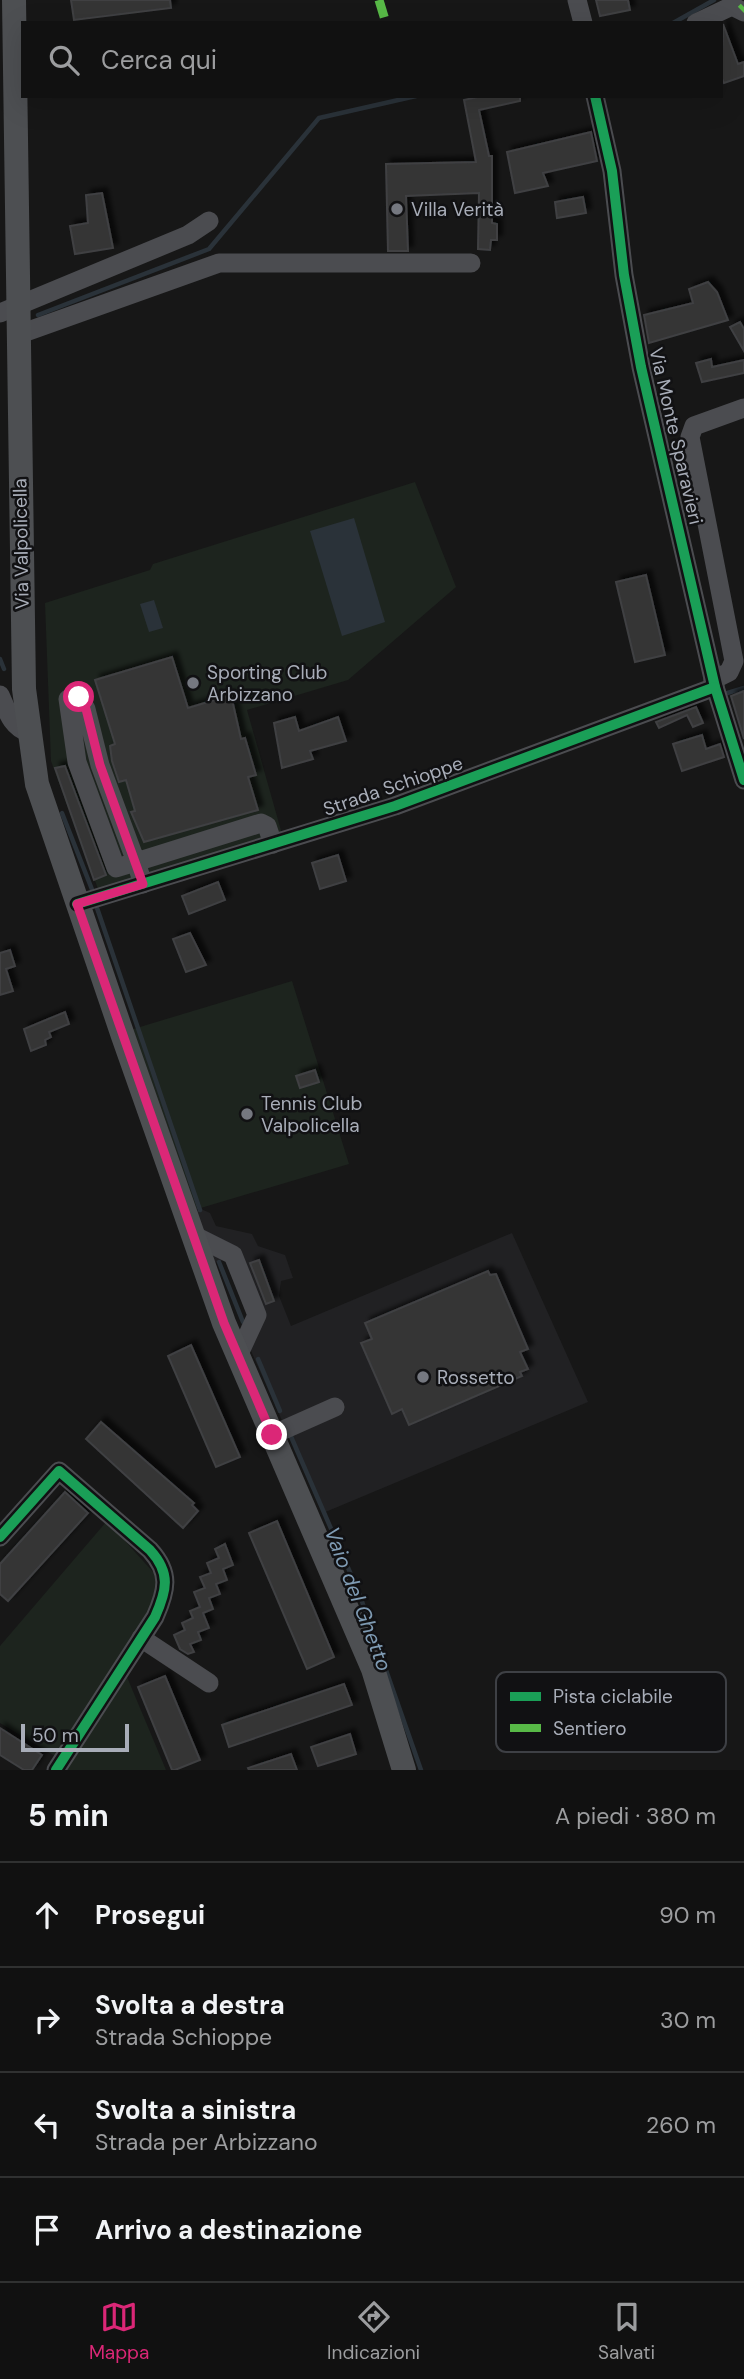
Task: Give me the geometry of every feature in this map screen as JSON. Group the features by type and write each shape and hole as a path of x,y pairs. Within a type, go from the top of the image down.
{"main road":[{"name":"Via Valpolicella","path":"14,0 10,308 20,334 21,560 28,732 37,784 193,1235 238,1356 373,1669 404,1770"}],"street":[{"path":"577,0 582,21"},
{"path":"700,21 732,6 744,12"},
{"name":"Via Monte Sparavieri","path":"595,98 612,171 624,275 641,367 714,684 744,780"},
{"path":"10,308 188,235 209,221"},
{"path":"20,334 219,262 471,262"},
{"path":"714,684 729,672 734,661 690,437 694,426 744,408"},
{"name":"Strada Schioppe","path":"77,904 140,874 273,844 396,806 714,684"},
{"path":"0,695 11,720 20,730 28,732"},
{"path":"79,697 86,709 100,765 140,874 116,868 77,762 68,699 79,697"},
{"path":"272,1435 335,1408"},
{"path":"0,1537 59,1471 161,1562 167,1578 164,1596 141,1638 56,1770"},
{"path":"141,1638 209,1684"}],"shaded area":[{"name":"Sporting Club Arbizzano","path":"415,482 456,587 348,680 247,710 282,834 98,889 51,761 45,603 150,570 153,564"},
{"path":"354,518 385,622 342,636 310,531"},
{"path":"154,600 163,628 149,632 140,604"},
{"name":"Tennis Club Valpolicella","path":"292,981 349,1164 194,1210 130,1030"},
{"path":"201,1209 210,1213 216,1226 252,1234 258,1246 285,1255 293,1278 281,1281 279,1296 291,1326 512,1233 588,1402 323,1513 248,1344 241,1325 249,1315 227,1259 214,1263 193,1212"},
{"path":"107,1521 162,1582 127,1677 166,1770 48,1770 55,1756 0,1723 0,1646"}],"building":[{"path":"71,0 170,0 171,8 74,20"},
{"path":"596,0 628,0 630,10 600,16"},
{"path":"723,24 738,64 744,62 744,76 724,83"},
{"name":"Villa Verità","path":"520,98 520,101 479,110 489,156 492,156 492,223 497,224 497,240 491,240 490,250 478,249 479,193 406,196 408,251 388,251 386,164 476,162 464,100"},
{"path":"591,132 597,161 543,173 548,186 515,193 507,152"},
{"path":"102,193 113,248 75,254 70,226 88,223 86,195"},
{"path":"583,197 586,213 557,218 555,202"},
{"path":"708,282 717,292 728,320 649,343 644,315 693,303 689,289"},
{"path":"740,322 744,329 744,351 730,327"},
{"path":"711,359 712,367 744,360 744,373 702,382 696,363"},
{"path":"646,575 665,655 635,662 616,582"},
{"path":"172,657 188,708 231,695 241,739 245,738 256,775 248,777 258,810 144,842 131,812 135,811 126,780 119,782 112,761 110,746 115,744 95,680"},
{"path":"744,691 744,739 731,696"},
{"path":"696,707 703,723 693,727 687,715 659,728 656,722"},
{"path":"295,717 299,731 338,717 346,741 310,751 313,759 282,768 274,723"},
{"path":"702,735 706,749 720,744 724,757 682,771 673,744"},
{"path":"65,766 106,875 94,880 55,768"},
{"path":"338,855 346,881 320,889 312,863"},
{"path":"218,882 225,900 189,914 182,896"},
{"path":"190,933 206,965 186,972 173,939"},
{"path":"10,950 15,966 6,969 13,991 0,995 0,953"},
{"path":"65,1012 69,1024 49,1032 51,1037 45,1040 46,1045 31,1051 24,1029"},
{"path":"315,1070 319,1082 300,1088 296,1076"},
{"path":"259,1260 274,1301 266,1304 250,1263"},
{"path":"488,1271 490,1275 496,1274 528,1349 520,1352 528,1369 520,1372 522,1376 409,1425 402,1409 392,1414 361,1343 372,1339 365,1323"},
{"path":"191,1345 240,1457 216,1467 168,1356"},
{"path":"101,1422 194,1503 192,1505 198,1511 183,1528 86,1439"},
{"path":"65,1492 88,1513 8,1601 0,1594 0,1564"},
{"path":"277,1521 334,1657 307,1669 249,1533"},
{"path":"225,1544 233,1565 223,1569 227,1580 216,1584 220,1594 209,1598 213,1609 203,1613 209,1628 198,1632 201,1640 190,1644 194,1652 188,1654 180,1649 174,1635 185,1630 182,1623 193,1618 190,1611 200,1607 194,1592 205,1588 200,1577 211,1573 207,1563 219,1558 215,1549"},
{"path":"165,1676 200,1760 175,1770 172,1770 138,1687"},
{"path":"344,1684 352,1705 229,1747 222,1725"},
{"path":"0,1728 42,1755 32,1770 24,1770 0,1755"},
{"path":"350,1734 356,1754 318,1766 311,1747"},
{"path":"291,1754 297,1770 248,1768"}],"waterway":[{"path":"677,21 714,0"},
{"path":"38,315 209,249 319,118 407,98"},
{"name":"Vaio del Ghetto","path":"0,659 4,669"},
{"path":"721,695 744,688"},
{"name":"Vaio del Ghetto","path":"62,813 93,892"},
{"name":"Vaio del Ghetto","path":"96,905 200,1210"},
{"name":"Vaio del Ghetto","path":"219,1262 243,1322"},
{"name":"Vaio del Ghetto","path":"258,1359 280,1411"},
{"name":"Vaio del Ghetto","path":"289,1432 359,1593 421,1770"}],"marked path":[{"path":"379,0 385,21"},
{"path":"741,10 744,7"}],"cycle path":[{"path":"595,98 612,171 624,275 641,367 715,687 744,780"},
{"path":"77,904 395,806 715,687"},
{"path":"0,1537 59,1471 150,1550 164,1574 164,1590 155,1617 56,1770"}],"place":[{"name":"Villa Verità","path":"397,209"},
{"name":"Sporting Club Arbizzano","path":"193,683"},
{"name":"Tennis Club Valpolicella","path":"247,1114"},
{"name":"Rossetto","path":"423,1377"}],"route":[{"path":"79,697 86,709 100,765 143,884 77,904 224,1323 272,1435"}]}
